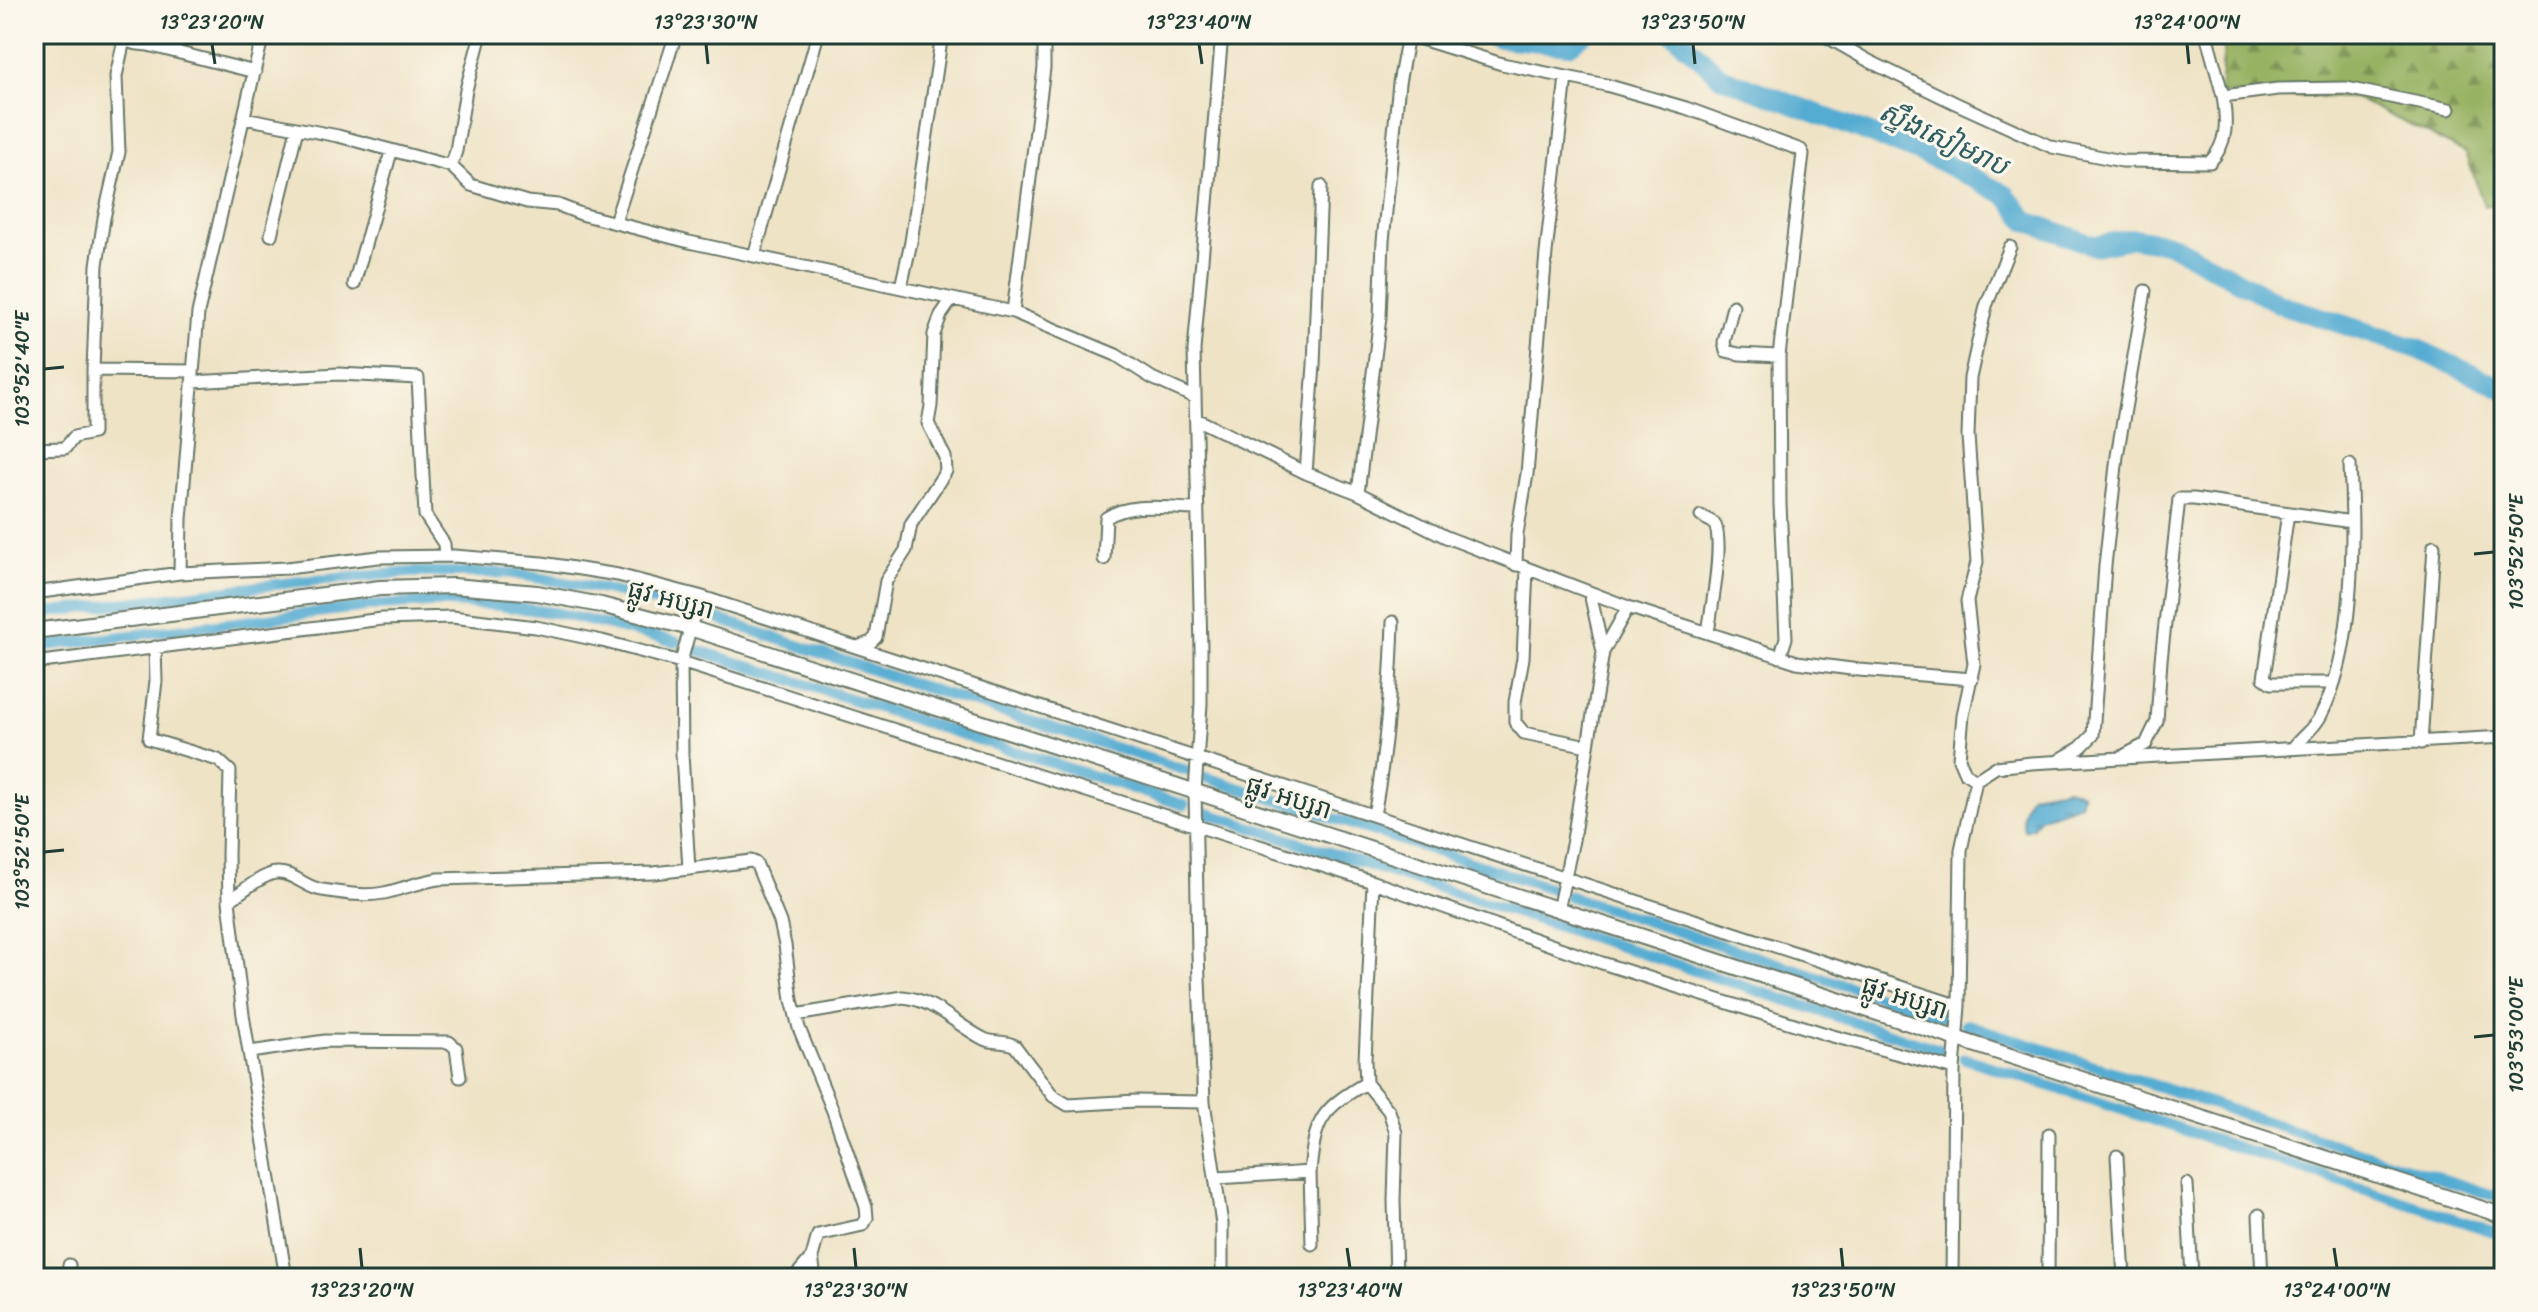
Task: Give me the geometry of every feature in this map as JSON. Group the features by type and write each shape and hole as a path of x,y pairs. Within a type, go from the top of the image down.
{"street":[{"path":"180,573 181,519 198,313 263,34"},
{"path":"451,166 481,34"},
{"path":"615,222 676,34"},
{"path":"754,256 818,34"},
{"path":"901,287 911,242 942,34"},
{"path":"1013,312 1041,97 1044,34"},
{"path":"1222,34 1194,350 1201,649 1195,791 1198,954 1204,1102 1222,1224 1222,1278"},
{"path":"1358,493 1372,398 1383,241 1406,34 1502,64 1606,85 1686,108 1801,150 1803,154 1779,356 1780,504 1786,638 1780,657"},
{"path":"1822,34 1869,61 2033,139 2062,150 2152,163 2210,162 2219,153 2225,135 2223,96 2206,34"},
{"path":"34,449 65,448 74,437 93,433 97,265 119,152 116,76 122,37 255,72"},
{"path":"1566,77 1546,253 1527,474 1517,534 1521,567 1523,658 1515,702 1515,722 1524,733 1588,746"},
{"path":"2223,96 2278,89 2346,88 2449,109"},
{"path":"244,118 338,136 451,166 466,181 527,202 558,205 581,214 689,242 1013,312 1116,355 1152,378 1194,397"},
{"path":"271,235 297,129"},
{"path":"354,284 391,152"},
{"path":"1306,473 1321,186"},
{"path":"1976,780 1965,773 1959,759 1974,647 1967,601 1977,562 1968,436 1970,378 1986,306 2010,247"},
{"path":"2059,761 2080,748 2093,735 2105,566 2117,456 2145,291"},
{"path":"857,647 876,637 886,581 906,550 911,524 946,471 945,457 928,423 934,334 941,315 952,299"},
{"path":"1733,306 1724,342 1726,351 1779,356"},
{"path":"93,370 193,377 380,374 418,378 425,515 444,544 445,556"},
{"path":"1196,419 1446,537 1628,607 1797,662 1972,679"},
{"path":"2293,748 2314,727 2334,683 2345,630 2352,564 2350,465"},
{"path":"2117,759 2146,744 2157,721 2178,501 2194,499 2352,522"},
{"path":"1104,559 1106,518 1113,513 1125,509 1197,509"},
{"path":"2288,513 2264,678 2271,683 2334,683"},
{"path":"1701,516 1714,523 1719,532 1708,633"},
{"path":"2421,743 2434,546"},
{"path":"34,593 180,573 287,568 378,557 445,556 542,563 618,575 699,596 1959,1006"},
{"name":"ផ្លូវ អប្សរា","path":"34,631 380,588 453,586 537,593 601,605 690,628 2504,1216"},
{"path":"1590,593 1603,652"},
{"path":"689,869 682,754 681,662 699,596"},
{"path":"1558,910 1573,840 1603,652 1628,607"},
{"path":"34,663 382,619 452,617 536,627 681,662 1373,882 1602,963 1829,1035 1954,1069"},
{"path":"1374,815 1387,728 1393,622"},
{"path":"155,647 156,681 149,739 218,760 230,771 229,901 286,1278"},
{"path":"1952,1278 1961,850 1976,780 1996,767 2059,761 2504,737"},
{"path":"229,901 270,874 278,873 318,890 366,895 382,894 438,879 654,873 751,861 756,863 780,922 796,1015 860,1186 867,1213 866,1222 859,1227 818,1235 812,1257 815,1278"},
{"path":"1373,882 1366,1083 1389,1111 1396,1133 1396,1278"},
{"path":"796,1015 912,998 930,1004 983,1039 1015,1046 1053,1096 1068,1105 1136,1101 1204,1102"},
{"path":"250,1052 325,1041 449,1042 456,1048 460,1077"},
{"path":"1312,1244 1310,1172 1313,1138 1321,1117 1351,1091 1366,1083"},
{"path":"2048,1278 2049,1134"},
{"path":"2117,1156 2124,1278"},
{"path":"1217,1178 1310,1172"},
{"path":"2187,1184 2192,1278"},
{"path":"2259,1215 2262,1278"},
{"path":"794,1278 812,1257"},
{"path":"67,1278 69,1265"}],"green space":[{"path":"2225,34 2504,34 2504,203 2484,206 2466,153 2355,98 2220,94"}],"water":[{"path":"2066,788 2082,793 2080,804 2039,818 2033,827 2024,830 2023,811 2031,794"}],"waterway":[{"name":"ស្ទឹងសៀមរាប","path":"1490,34 1500,38 1569,45 1584,34"},
{"name":"ស្ទឹងសៀមរាប","path":"1674,34 1721,77 1936,159 2006,195 2027,221 2095,246 2134,238 2171,244 2280,304 2418,349 2504,389"},
{"path":"34,614 296,582 415,572 510,573 602,589 686,609"},
{"path":"34,647 370,606 439,602 557,613 677,642"},
{"path":"703,614 1188,771"},
{"path":"694,649 1184,805"},
{"path":"1205,777 1553,889"},
{"path":"1201,811 1947,1052"},
{"path":"1569,896 1949,1019"},
{"path":"1966,1024 2504,1199"},
{"path":"1964,1058 2504,1235"}]}
